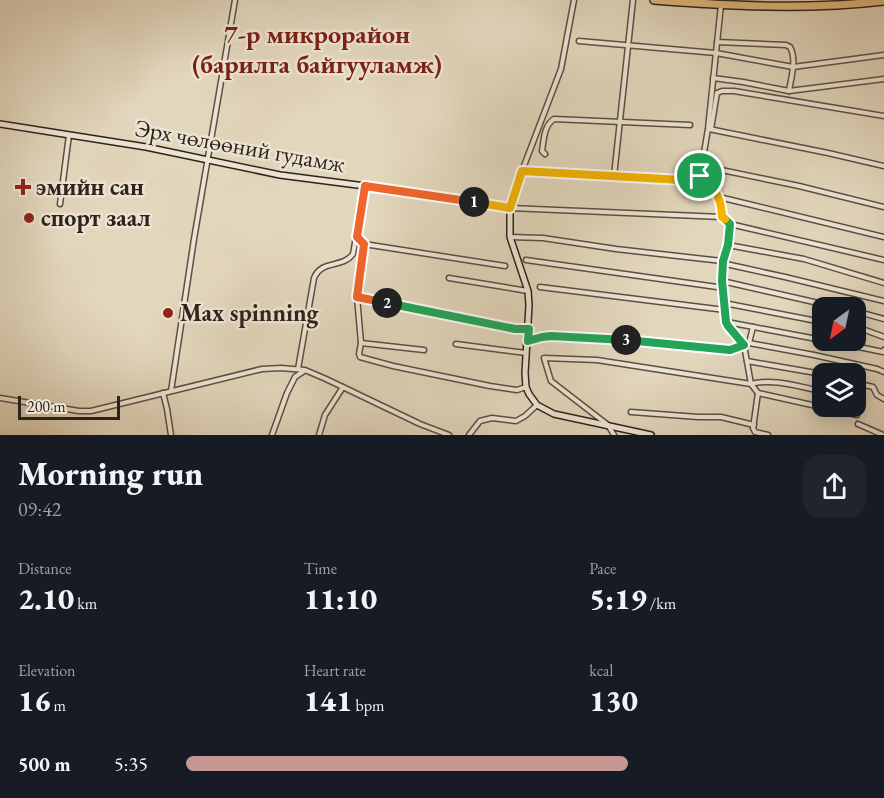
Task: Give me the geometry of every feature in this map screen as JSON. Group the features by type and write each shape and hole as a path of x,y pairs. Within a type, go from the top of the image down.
{"highway":[{"path":"654,0 787,7 884,1"}],"main road":[{"name":"Эрх чөлөөний гудамж","path":"0,124 209,159 280,175 510,208"},
{"path":"510,208 510,237 528,291 530,305 526,387 537,405 554,414 608,425 626,432 651,435"}],"street":[{"path":"171,391 194,239 235,0"},
{"path":"574,0 561,69 510,208 722,217 730,224 884,260"},
{"path":"614,176 633,0"},
{"path":"709,129 721,5"},
{"path":"579,41 716,53 793,67 884,55"},
{"path":"717,42 786,45 792,49 793,67 789,92"},
{"path":"713,78 789,92 884,79"},
{"path":"522,171 694,180 700,176 717,93 722,91 734,91 884,116"},
{"path":"545,154 542,151 546,129 554,118 690,125"},
{"path":"709,129 884,166"},
{"path":"60,204 69,134"},
{"path":"702,166 799,186 884,207"},
{"path":"700,176 719,197 722,204 722,217"},
{"path":"298,369 316,273 321,267 350,258 353,254 365,186"},
{"path":"719,197 884,237"},
{"path":"730,224 722,281 726,322 746,344"},
{"path":"357,237 364,244 505,266"},
{"path":"510,237 543,238 723,261 726,264 884,301"},
{"path":"364,244 357,297 361,343 358,354 360,357 490,386 517,390 526,387"},
{"path":"728,245 804,259 884,283"},
{"path":"526,260 724,288"},
{"path":"449,278 528,291"},
{"path":"722,281 812,302"},
{"path":"540,287 725,310"},
{"path":"357,297 515,329 529,329"},
{"path":"724,303 812,320"},
{"path":"866,314 884,319"},
{"path":"726,322 812,338"},
{"path":"753,327 746,344 751,384 758,393 812,406"},
{"path":"866,330 884,337"},
{"path":"528,341 551,336 580,337 730,350 746,344 814,355 884,372"},
{"path":"361,343 424,350"},
{"path":"456,344 526,353"},
{"path":"866,348 883,352 884,350"},
{"path":"614,435 608,425 551,381 544,358 597,360 751,384 762,381 812,389"},
{"path":"747,361 812,372"},
{"path":"0,398 91,411 262,369 298,369 305,370 420,424 450,435"},
{"path":"272,435 291,385 295,378 305,370"},
{"path":"866,385 873,387 877,395 884,399"},
{"path":"319,435 325,416 343,387"},
{"path":"163,393 171,435"},
{"path":"758,393 753,428 755,432 768,435"},
{"path":"469,435 480,420 492,418 516,421 537,405"},
{"path":"631,412 721,417 754,425"},
{"path":"858,424 883,435"}],"place":[{"name":"эмийн сан","path":"23,187"},
{"name":"спорт заал","path":"29,218"},
{"name":"Max spinning","path":"168,313"}],"district":[{"name":"7-р микрорайон (барилга байгууламж)","path":"317,49"}],"route":[{"path":"522,171 682,180 694,180 700,176 716,192 722,204 722,217 730,224 722,281 726,322 744,345 730,350 580,337 551,336 528,341 529,329 515,329 357,297 364,244 357,237 365,186 510,208 522,171"}]}
